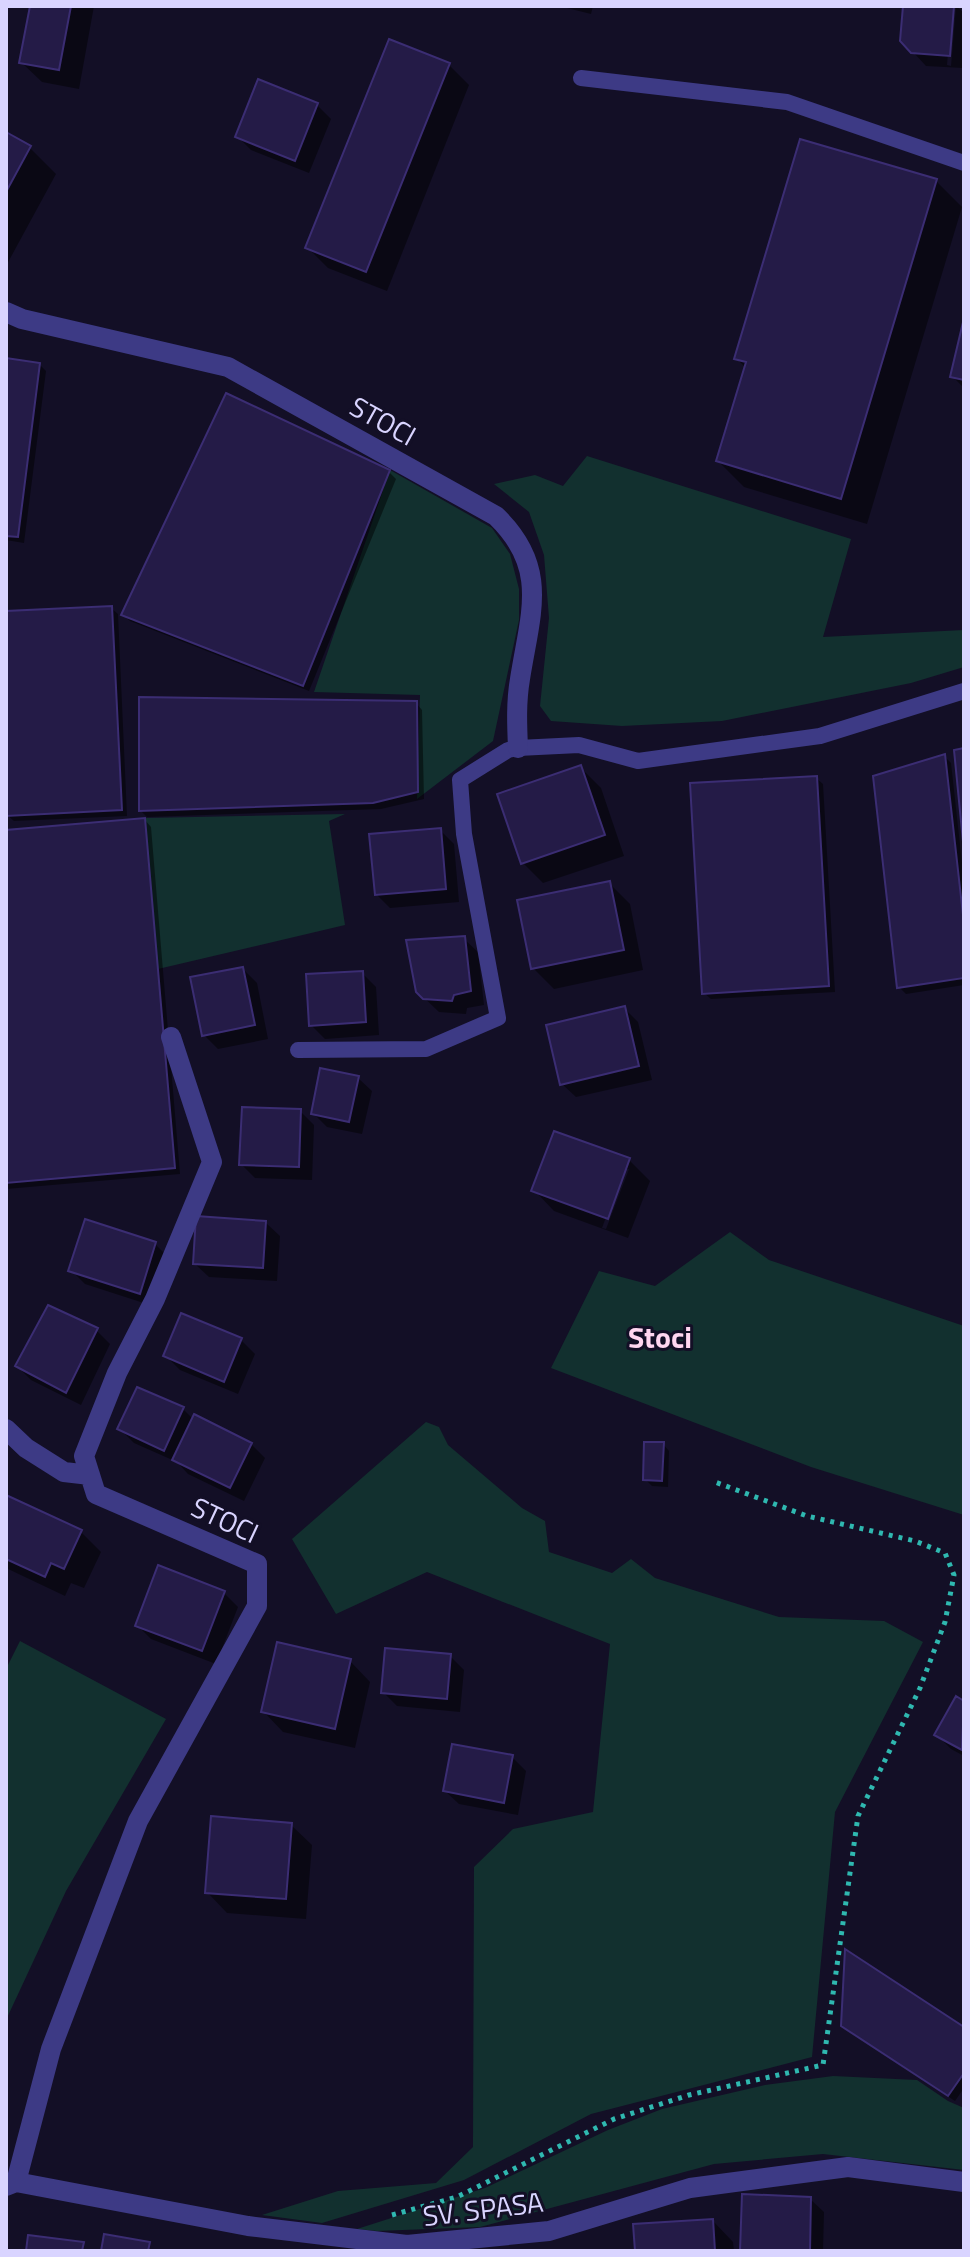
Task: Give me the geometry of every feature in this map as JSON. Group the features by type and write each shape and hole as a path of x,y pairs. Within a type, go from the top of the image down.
{"street":[{"name":"STOCI","path":"6,312 22,319 228,367 496,516 512,531 526,558 533,586 533,615 516,715 518,748"},
{"path":"6,1429 26,1448 64,1472 90,1475 84,1456 117,1373 155,1299 212,1162 171,1037"},
{"name":"STOCI","path":"11,2184 51,2049 138,1821 257,1606 257,1564 96,1494 90,1475"},
{"name":"SV. SPASA","path":"11,2184 248,2226 407,2245 549,2231 690,2188 848,2167 964,2182"}],"lane":[{"path":"581,78 787,102 964,163"},
{"path":"298,1050 426,1049 498,1018 464,834 460,780 508,750 579,745 638,761 820,736 964,691"}],"path":[{"path":"387,2216 457,2197 614,2119 689,2095 823,2065 858,1816 920,1688 945,1622 954,1575 945,1553 915,1541 807,1516 715,1482"}],"green space":[{"path":"587,456 851,539 823,637 964,630 964,667 911,683 722,721 622,726 551,721 540,706 549,618 544,555 529,512 494,484 535,475 563,486"},
{"path":"390,470 492,528 510,554 519,589 519,620 493,741 417,799 420,695 314,692"},
{"path":"345,814 329,821 345,925 158,969 145,818"},
{"path":"730,1232 769,1260 964,1326 964,1515 811,1467 551,1368 599,1271 655,1286"},
{"path":"426,1422 439,1427 448,1445 522,1508 545,1521 549,1552 612,1573 631,1559 655,1578 779,1617 884,1621 923,1642 835,1812 812,2057 591,2114 464,2180 322,2223 262,2215 338,2191 436,2183 473,2147 474,1867 513,1829 593,1812 610,1644 427,1572 336,1614 292,1539"},
{"path":"20,1641 166,1719 66,1891 6,2020 6,1669"},
{"path":"833,2076 917,2080 964,2108 964,2170 823,2154 714,2164 480,2227 357,2229 485,2188 608,2130 662,2109 765,2085"}],"building":[{"path":"30,6 71,6 59,70 19,63"},
{"path":"903,6 954,6 950,56 911,53 900,41"},
{"path":"389,39 450,63 366,272 305,248"},
{"path":"258,79 318,103 295,161 235,137"},
{"path":"6,132 31,146 6,192"},
{"path":"800,139 937,179 841,499 716,461 746,362 734,359"},
{"path":"964,318 964,380 950,377"},
{"path":"6,358 40,363 18,537 6,536"},
{"path":"226,393 390,470 303,686 121,615"},
{"path":"112,606 122,810 6,816 6,611"},
{"path":"139,697 417,701 418,792 373,803 139,811"},
{"path":"964,748 964,852 954,750"},
{"path":"945,754 964,924 964,978 897,988 873,776"},
{"path":"581,765 605,835 521,864 497,794"},
{"path":"817,776 829,986 702,994 690,783"},
{"path":"145,818 175,1168 6,1183 6,830"},
{"path":"441,828 446,889 375,895 369,834"},
{"path":"610,881 624,950 531,969 517,900"},
{"path":"465,936 471,991 454,995 452,1001 423,999 416,992 406,940"},
{"path":"243,967 255,1025 202,1036 190,977"},
{"path":"363,971 366,1022 309,1026 306,974"},
{"path":"625,1006 639,1066 560,1085 546,1025"},
{"path":"320,1068 359,1076 349,1122 311,1114"},
{"path":"242,1107 301,1109 299,1167 239,1165"},
{"path":"554,1131 630,1158 608,1219 531,1191"},
{"path":"196,1216 266,1221 263,1268 193,1264"},
{"path":"85,1219 156,1242 140,1294 68,1271"},
{"path":"48,1305 98,1328 66,1393 15,1366"},
{"path":"181,1313 242,1338 224,1382 163,1356"},
{"path":"137,1387 184,1407 164,1451 117,1429"},
{"path":"194,1414 252,1443 230,1488 172,1460"},
{"path":"644,1442 664,1442 662,1481 643,1480"},
{"path":"6,1495 82,1530 64,1569 51,1563 45,1577 6,1559"},
{"path":"158,1565 225,1591 202,1651 135,1626"},
{"path":"277,1642 351,1659 335,1729 261,1712"},
{"path":"385,1648 451,1654 447,1699 381,1693"},
{"path":"956,1696 964,1701 962,1750 934,1735"},
{"path":"452,1744 513,1755 504,1803 443,1791"},
{"path":"211,1816 292,1823 286,1899 205,1893"},
{"path":"845,1949 964,2027 964,2073 948,2096 841,2026"},
{"path":"742,2194 811,2197 810,2251 740,2251"},
{"path":"713,2219 715,2251 635,2251 633,2224"},
{"path":"104,2234 150,2242 148,2251 101,2251"},
{"path":"28,2235 84,2242 82,2251 26,2251"}],"district":[{"name":"Stoci","path":"660,1338"}]}
